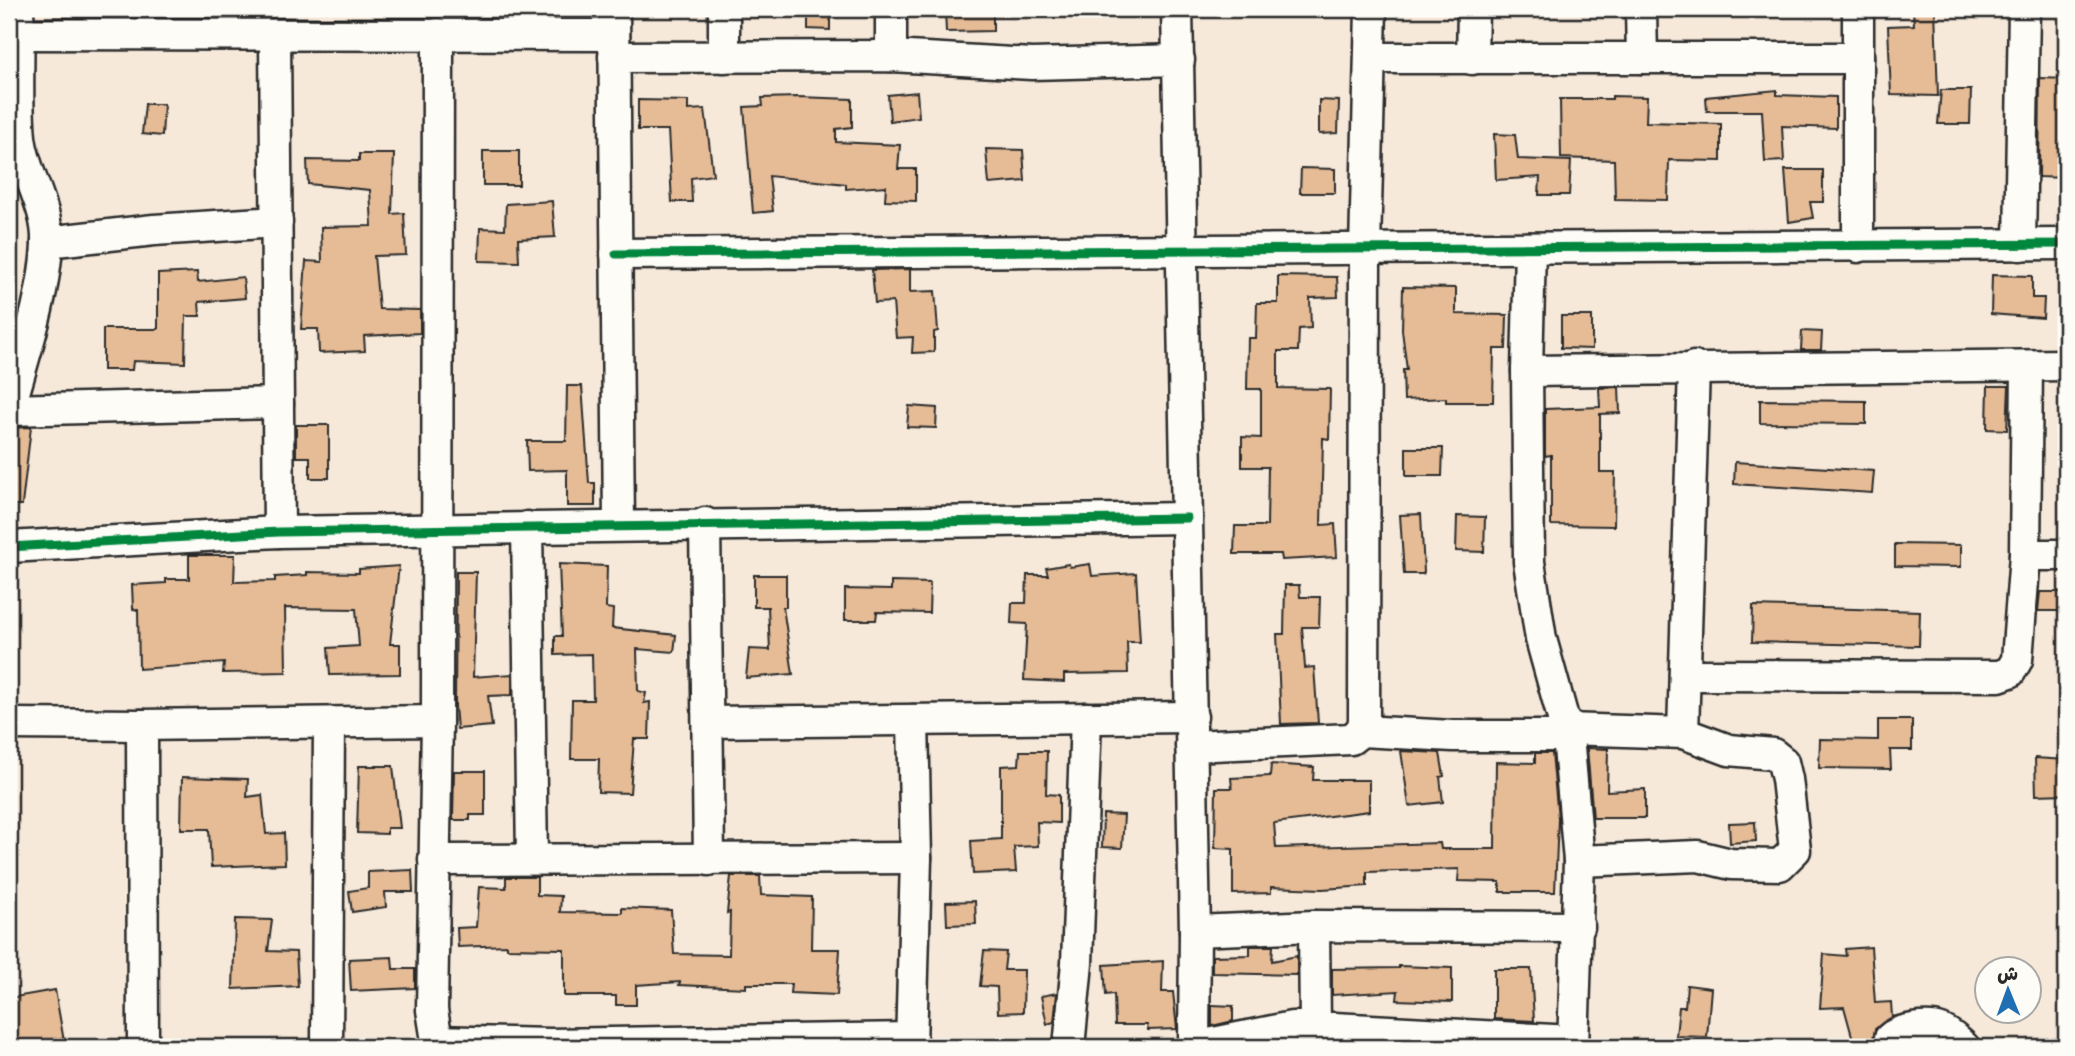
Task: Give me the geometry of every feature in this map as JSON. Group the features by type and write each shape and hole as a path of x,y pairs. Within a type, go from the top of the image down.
{"street":[{"path":"724,9 724,57"},
{"path":"891,9 891,56"},
{"path":"1177,9 1192,732 1194,1047 1292,1027 1573,1044 1579,927 1579,861 1568,732 1541,639 1529,562 1527,371 1530,248"},
{"path":"1362,731 1371,9"},
{"path":"1472,59 1473,9"},
{"path":"1641,9 1642,58"},
{"path":"1858,9 1858,247"},
{"path":"2020,245 2024,9"},
{"path":"278,403 9,410 45,267 47,243 46,214 36,194 20,138 19,22 275,36 614,34 724,57 891,56 1031,64 1179,60"},
{"path":"438,34 437,721 432,1010 437,1044 911,1043 916,858 913,720"},
{"path":"614,34 620,524"},
{"path":"275,36 279,532"},
{"path":"1371,58 1858,58"},
{"path":"47,243 154,230 277,222"},
{"path":"616,254 2066,244"},
{"path":"1527,371 1694,367 2066,365"},
{"path":"1685,676 1999,676 2010,672 2017,660 2025,555 2027,366"},
{"path":"1683,733 1694,367"},
{"path":"9,547 279,532 620,524 1187,518"},
{"path":"705,523 709,860"},
{"path":"527,527 531,858"},
{"path":"2025,555 2066,555"},
{"path":"708,722 1086,718 1192,732 1351,739 1362,731 1453,736 1568,732 1683,733 1729,750 1773,754 1783,762 1795,850 1789,859 1780,865 1731,864 1698,856 1579,861"},
{"path":"1069,1047 1077,963 1086,718"},
{"path":"9,724 437,721"},
{"path":"327,1047 329,723"},
{"path":"142,725 143,1047"},
{"path":"434,860 916,858"},
{"path":"1195,931 1314,926 1579,927"},
{"path":"1314,926 1315,1027"},
{"path":"1889,1047 1890,1038 1896,1033 1930,1028 1950,1035 1965,1047"}],"building":[{"path":"808,9 830,9 830,30 808,29"},
{"path":"945,9 993,9 993,31 946,32"},
{"path":"1913,9 1935,9 1938,96 1891,95 1888,26 1914,25"},
{"path":"2040,78 2066,79 2066,178 2039,177"},
{"path":"1777,90 1777,95 1836,97 1836,128 1782,126 1784,161 1765,162 1762,111 1707,111 1706,97"},
{"path":"1941,90 1971,90 1970,124 1938,124"},
{"path":"917,92 919,117 890,121 888,95"},
{"path":"1612,96 1647,97 1646,122 1721,124 1721,161 1669,160 1668,200 1615,199 1614,160 1561,158 1560,99 1612,99"},
{"path":"762,98 852,99 852,127 836,129 836,142 900,145 898,169 916,169 916,201 885,200 886,186 846,189 846,184 769,176 773,211 753,213 744,107 763,106"},
{"path":"638,100 688,101 688,110 705,109 713,175 691,178 692,202 672,202 668,130 638,130"},
{"path":"1319,100 1339,101 1338,133 1319,134"},
{"path":"145,104 164,104 162,136 142,134"},
{"path":"1494,134 1515,135 1518,159 1571,161 1569,195 1539,195 1540,177 1496,180"},
{"path":"986,149 1023,150 1025,181 989,184"},
{"path":"483,151 519,151 519,185 483,185"},
{"path":"359,154 394,154 392,214 404,213 406,255 374,256 379,309 420,310 420,333 364,336 365,351 319,353 318,329 301,329 306,261 322,262 321,227 372,226 370,190 308,184 307,160 359,161"},
{"path":"1301,168 1335,169 1335,193 1300,193"},
{"path":"1785,170 1823,170 1823,202 1810,202 1813,218 1789,222"},
{"path":"552,201 555,237 518,239 519,262 479,261 480,228 505,229 506,204"},
{"path":"910,269 910,292 935,291 938,331 934,332 934,352 912,353 913,337 896,338 893,302 875,303 872,270"},
{"path":"197,272 198,282 243,277 245,298 199,302 200,316 186,316 185,363 133,361 132,370 103,370 103,329 158,329 158,274"},
{"path":"1992,275 2032,276 2032,298 2044,298 2043,318 1991,314"},
{"path":"1278,276 1337,277 1338,297 1310,298 1311,328 1299,329 1298,351 1278,351 1278,388 1330,389 1329,439 1323,438 1321,525 1335,524 1337,557 1282,560 1281,554 1234,554 1235,526 1267,526 1268,467 1242,467 1242,437 1261,438 1261,389 1247,389 1248,338 1256,338 1257,303 1278,303"},
{"path":"1403,287 1456,288 1456,314 1507,315 1506,349 1494,349 1493,402 1446,402 1446,398 1404,400 1403,370 1407,370 1402,330"},
{"path":"1561,316 1592,316 1592,349 1561,348"},
{"path":"1802,331 1822,332 1821,350 1801,350"},
{"path":"567,386 582,386 589,483 595,483 595,506 567,506 567,470 528,471 527,441 566,441"},
{"path":"1988,386 2009,386 2007,430 1987,429"},
{"path":"1619,387 1620,413 1600,414 1600,472 1615,472 1614,526 1551,525 1551,455 1545,456 1545,409 1600,407 1599,388"},
{"path":"1760,400 1866,401 1866,424 1760,423"},
{"path":"909,406 937,408 936,428 907,427"},
{"path":"296,425 329,425 329,478 310,478 310,457 296,457"},
{"path":"31,427 22,505 9,505 9,428"},
{"path":"1406,448 1443,448 1442,476 1406,476"},
{"path":"1735,462 1874,471 1872,493 1734,484"},
{"path":"1421,514 1424,572 1404,574 1400,515"},
{"path":"1457,516 1485,517 1484,552 1456,551"},
{"path":"1895,544 1961,545 1961,567 1895,566"},
{"path":"189,555 235,555 234,582 275,581 275,577 307,575 307,572 359,573 359,569 399,566 390,644 400,644 400,674 330,675 328,648 359,646 356,609 285,608 286,672 223,673 224,663 139,669 138,610 133,609 132,585 166,583 166,579 189,579"},
{"path":"559,564 607,566 606,608 613,609 612,628 676,635 674,652 637,649 638,691 646,693 644,703 650,702 649,739 634,739 630,793 598,792 599,759 571,759 572,700 593,700 592,654 555,655 555,636 562,636"},
{"path":"1069,564 1070,567 1090,564 1092,576 1136,573 1140,642 1127,642 1128,673 1064,674 1064,682 1024,680 1027,624 1011,623 1012,603 1026,603 1027,575 1048,575 1046,568"},
{"path":"456,572 476,572 473,677 512,674 512,695 488,696 492,726 457,729"},
{"path":"754,575 786,575 786,607 783,607 793,674 746,678 749,649 770,650 768,607 754,607"},
{"path":"891,582 930,583 929,613 877,612 876,620 845,620 845,589 891,590"},
{"path":"1285,585 1299,585 1300,597 1320,597 1319,627 1302,627 1305,668 1314,667 1318,723 1281,724 1277,634 1284,634"},
{"path":"2040,592 2066,592 2066,611 2038,611"},
{"path":"1753,606 1920,611 1919,646 1752,642"},
{"path":"1878,720 1912,720 1912,750 1890,750 1891,769 1819,768 1820,739 1878,740"},
{"path":"1587,748 1608,749 1607,791 1645,789 1645,818 1593,818"},
{"path":"1020,751 1047,751 1046,794 1059,795 1059,823 1037,822 1038,846 1014,847 1016,872 973,874 971,841 1001,839 1001,766 1019,765"},
{"path":"1401,751 1440,753 1444,776 1440,777 1443,802 1409,806"},
{"path":"1535,753 1552,753 1558,818 1555,892 1500,892 1500,882 1458,881 1459,869 1367,872 1367,886 1322,889 1271,887 1271,893 1233,894 1233,849 1215,848 1216,788 1232,788 1231,778 1270,776 1271,764 1314,767 1313,780 1369,780 1369,811 1274,823 1276,848 1440,843 1441,849 1495,849 1496,762 1535,763"},
{"path":"2035,758 2066,760 2066,794 2036,795"},
{"path":"359,766 393,766 400,828 387,828 387,834 357,833"},
{"path":"454,771 485,771 485,815 470,815 470,820 453,820"},
{"path":"182,777 248,779 247,797 262,795 266,834 284,833 285,864 211,867 209,829 181,829"},
{"path":"1103,814 1124,815 1122,848 1102,847"},
{"path":"1755,822 1756,841 1730,843 1729,823"},
{"path":"412,870 413,892 385,892 386,907 352,912 349,891 368,888 368,872"},
{"path":"731,876 760,876 761,895 812,897 811,949 840,949 837,995 790,993 791,984 746,984 746,988 679,985 680,982 636,985 636,1005 616,1005 616,996 564,996 564,949 507,948 507,945 458,947 457,928 476,927 479,887 506,888 506,877 537,877 537,895 561,896 560,912 622,913 622,908 671,910 674,954 729,955 730,912 727,913"},
{"path":"975,901 976,924 947,925 946,902"},
{"path":"235,919 272,920 268,951 296,952 298,986 233,989"},
{"path":"1250,946 1273,946 1272,961 1297,956 1297,975 1212,973 1212,956 1250,955"},
{"path":"1871,947 1875,1003 1891,1002 1892,1017 1875,1029 1872,1046 1855,1047 1844,1007 1820,1008 1824,954 1846,956 1845,949"},
{"path":"984,951 1006,952 1004,970 1024,970 1023,1012 998,1013 997,987 980,986"},
{"path":"392,957 393,969 415,969 415,988 351,991 349,959"},
{"path":"1163,961 1162,992 1173,992 1177,1029 1148,1030 1147,1025 1115,1025 1114,994 1106,995 1104,965"},
{"path":"1399,966 1452,968 1452,1002 1397,1000 1398,991 1332,995 1332,969"},
{"path":"1494,969 1531,969 1534,1021 1494,1019"},
{"path":"1687,985 1711,988 1707,1037 1676,1036 1679,1007 1685,1007"},
{"path":"55,990 65,1047 18,1047 16,1032 9,1033 9,998"},
{"path":"1057,993 1054,1022 1047,1024 1041,996"},
{"path":"1212,1005 1233,1006 1233,1021 1212,1026"}],"cycle path":[{"path":"616,254 2066,244"},
{"path":"9,547 279,532 1187,518"}]}
